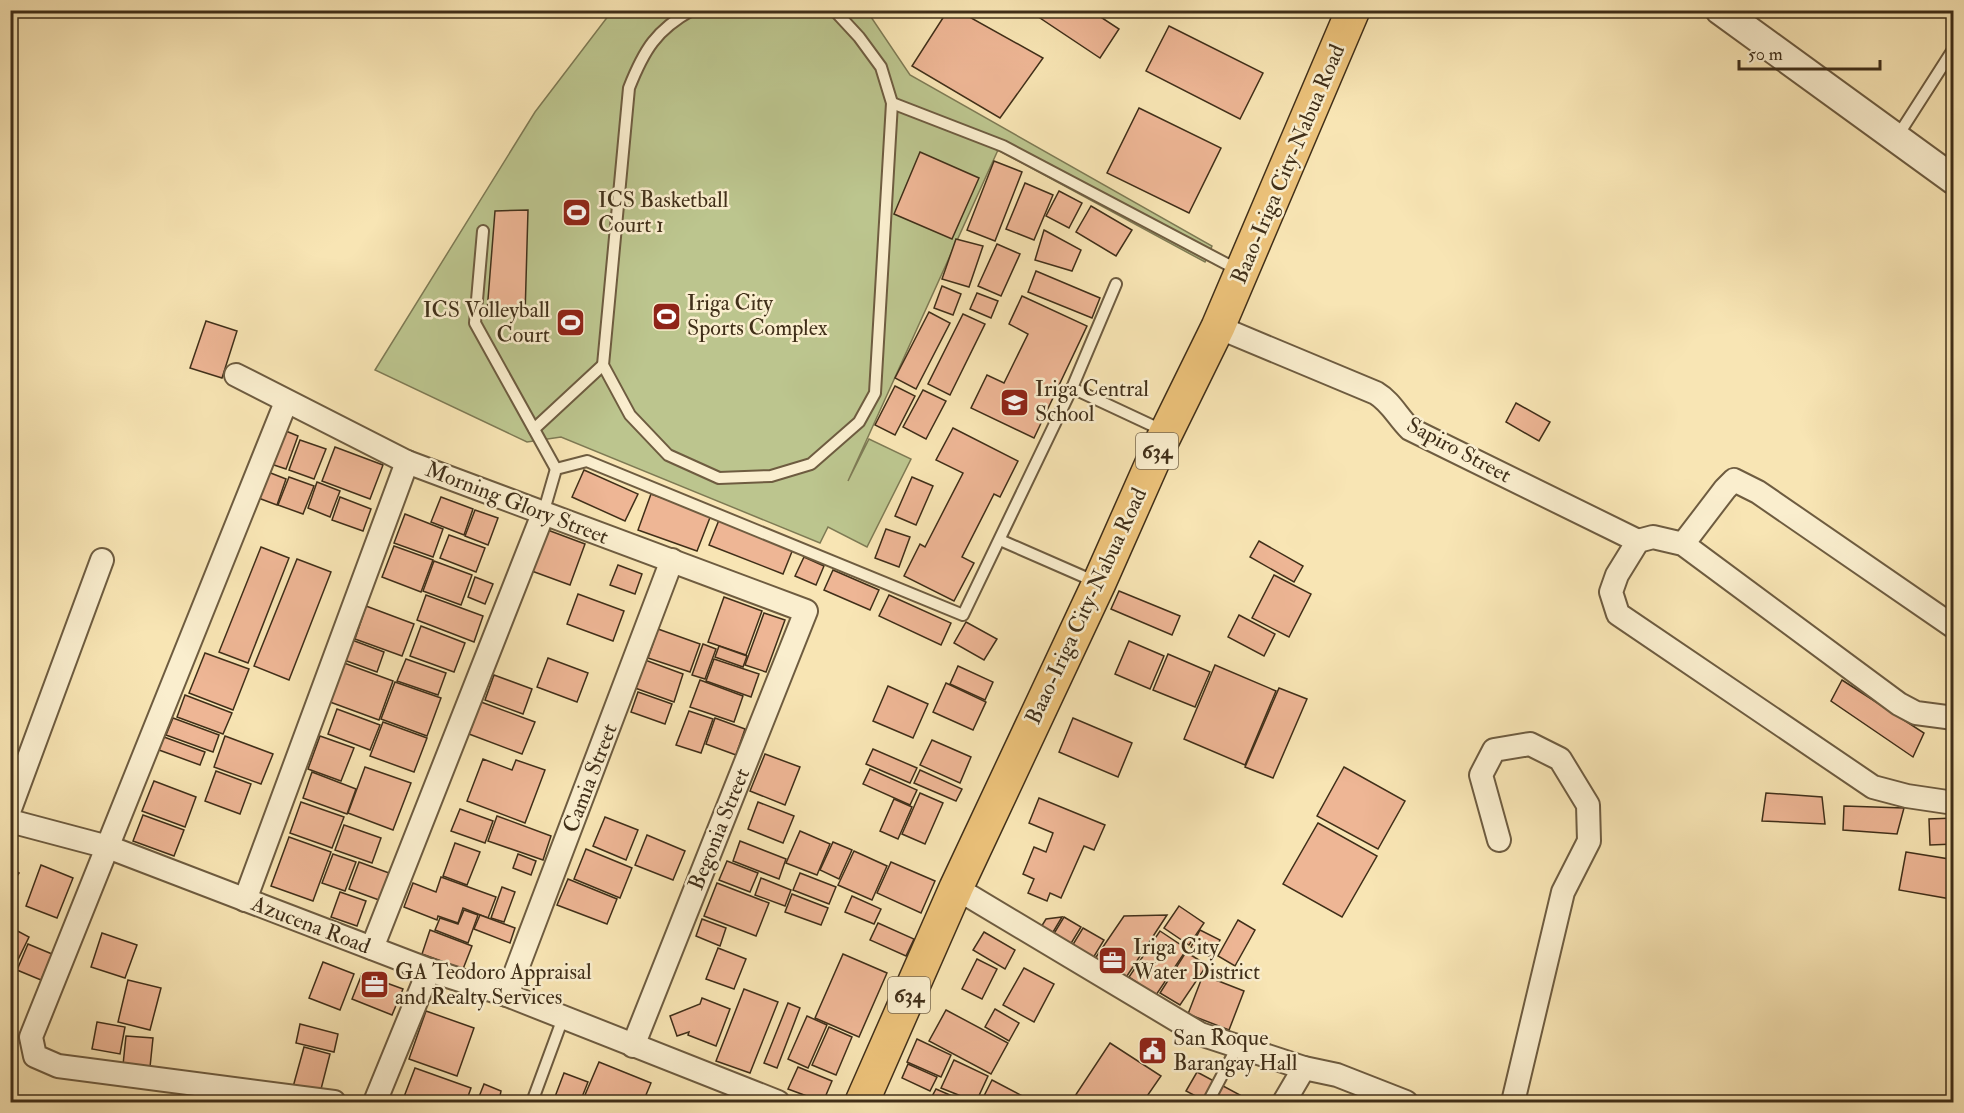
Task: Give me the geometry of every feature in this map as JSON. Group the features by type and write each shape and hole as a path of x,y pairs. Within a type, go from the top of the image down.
{"main road":[{"name":"Baao-Iriga City-Nabua Road","path":"862,1102 956,888 1099,583 1166,432 1218,327 1353,10"}],"street":[{"path":"1720,10 1953,180"},
{"name":"Sapiro Street","path":"1218,327 1376,393 1391,402 1398,416 1410,429 1638,541"},
{"name":"Morning Glory Street","path":"236,375 407,462 806,611"},
{"path":"286,402 31,1037 35,1056 58,1066 334,1102"},
{"path":"245,900 407,462"},
{"path":"1683,544 1734,480 1758,492 1953,627"},
{"path":"372,948 543,514"},
{"path":"1953,718 1916,713 1899,704 1683,544 1653,537 1638,541 1617,575 1611,592 1618,614 1873,786 1907,796 1953,803"},
{"path":"10,809 102,560"},
{"name":"Camia Street","path":"507,995 672,560"},
{"name":"Begonia Street","path":"633,1046 806,611"},
{"path":"1499,840 1481,775 1494,750 1530,744 1560,759 1588,805 1589,841 1563,892 1513,1102"},
{"name":"Azucena Road","path":"10,821 108,847 429,970 507,995 778,1102"},
{"path":"956,888 1200,1034 1304,1068 1337,1075 1406,1102"},
{"path":"375,1102 429,970"},
{"path":"1284,1102 1304,1068"}],"lane":[{"path":"692,10 668,24 641,57 629,88 603,365 630,415 668,455 719,478 771,476 811,464 859,423 875,393 892,103 880,67 859,37 834,10"},
{"path":"1896,138 1953,48"},
{"path":"892,103 1003,146 1242,272"},
{"path":"483,231 475,323 556,469 543,514"},
{"path":"556,469 587,461 963,615 1072,388 1116,284"},
{"path":"534,429 603,365"},
{"path":"1072,388 1166,432"},
{"path":"1000,540 1099,583"},
{"path":"532,1102 563,1018"},
{"path":"1208,1102 1237,1047"}],"green space":[{"name":"Iriga City Sports Complex","path":"612,11 867,11 910,75 1212,246 1205,262 998,150 848,481 869,439 911,459 867,547 828,527 820,543 561,437 527,442 375,370 535,112"}],"building":[{"path":"948,10 957,10 1043,58 1000,118 912,66"},
{"path":"1028,10 1090,10 1119,29 1100,58"},
{"path":"1169,26 1263,73 1240,119 1146,71"},
{"path":"1139,108 1221,148 1189,213 1107,173"},
{"path":"920,152 979,178 952,239 894,214"},
{"path":"994,161 1022,172 995,241 967,230"},
{"path":"1025,183 1053,195 1034,240 1006,229"},
{"path":"1059,191 1082,203 1069,228 1046,216"},
{"path":"1091,206 1132,230 1116,256 1076,232"},
{"path":"528,210 525,316 487,312 495,211"},
{"path":"1044,230 1081,250 1072,271 1035,260"},
{"path":"956,239 983,246 969,287 942,279"},
{"path":"997,244 1020,254 1001,296 978,286"},
{"path":"1036,271 1100,298 1092,318 1028,292"},
{"path":"942,286 961,294 953,315 934,308"},
{"path":"977,293 998,301 991,318 970,309"},
{"path":"1022,296 1087,326 1034,438 971,408 987,375 1004,383 1028,334 1009,324"},
{"path":"929,312 950,323 916,389 895,378"},
{"path":"963,314 985,324 950,395 928,384"},
{"path":"206,321 237,331 222,378 190,368"},
{"path":"895,386 915,396 895,435 875,425"},
{"path":"923,390 946,401 926,439 903,427"},
{"path":"1516,403 1550,422 1539,441 1506,422"},
{"path":"953,428 1018,461 1000,497 994,494 962,557 974,563 954,601 904,576 920,544 925,547 963,473 936,460"},
{"path":"281,429 298,436 286,469 268,463"},
{"path":"300,440 326,449 314,479 289,470"},
{"path":"335,447 383,465 370,499 322,481"},
{"path":"263,470 286,479 277,505 253,496"},
{"path":"584,470 638,494 625,521 572,497"},
{"path":"289,477 314,486 303,514 278,505"},
{"path":"912,477 933,486 916,525 895,516"},
{"path":"317,482 340,491 330,517 308,508"},
{"path":"651,494 711,515 697,551 638,530"},
{"path":"340,497 371,509 363,531 332,520"},
{"path":"441,497 473,509 464,535 431,522"},
{"path":"475,510 498,518 488,545 465,536"},
{"path":"405,514 443,529 433,557 394,543"},
{"path":"719,520 793,549 783,574 709,545"},
{"path":"545,529 585,544 570,585 529,570"},
{"path":"886,529 910,537 899,567 875,558"},
{"path":"449,535 485,548 476,572 440,558"},
{"path":"1259,541 1303,566 1294,582 1250,557"},
{"path":"394,546 433,560 421,592 382,577"},
{"path":"261,547 289,558 248,663 219,652"},
{"path":"804,557 824,566 816,585 795,576"},
{"path":"297,559 331,572 289,680 254,666"},
{"path":"434,561 472,575 461,605 423,591"},
{"path":"618,565 642,574 635,594 610,585"},
{"path":"833,570 879,590 870,610 824,590"},
{"path":"1274,575 1311,594 1289,637 1252,618"},
{"path":"475,577 493,584 485,604 468,597"},
{"path":"1119,591 1180,616 1172,635 1111,609"},
{"path":"578,594 624,611 613,641 567,624"},
{"path":"426,595 483,616 474,642 417,620"},
{"path":"889,595 951,623 941,645 879,616"},
{"path":"724,597 762,611 746,655 708,642"},
{"path":"366,606 414,624 402,656 355,639"},
{"path":"764,613 785,620 766,672 745,665"},
{"path":"1239,615 1275,634 1264,656 1228,637"},
{"path":"966,622 997,639 984,660 954,643"},
{"path":"421,626 465,643 454,672 410,656"},
{"path":"658,629 700,644 690,672 648,658"},
{"path":"352,640 384,652 377,672 344,660"},
{"path":"1129,641 1164,656 1150,689 1115,674"},
{"path":"703,644 716,649 705,679 692,675"},
{"path":"719,646 747,656 743,667 715,657"},
{"path":"205,653 249,669 233,710 189,693"},
{"path":"1168,654 1210,672 1195,707 1153,690"},
{"path":"548,658 588,673 577,702 537,687"},
{"path":"406,659 446,673 438,695 397,681"},
{"path":"714,659 759,674 751,697 706,681"},
{"path":"645,660 683,674 674,702 635,688"},
{"path":"344,663 393,681 379,720 330,702"},
{"path":"1215,665 1276,691 1245,765 1184,739"},
{"path":"958,666 993,682 985,700 950,684"},
{"path":"494,675 532,689 523,714 485,700"},
{"path":"700,680 743,696 734,722 690,707"},
{"path":"1842,680 1924,733 1913,757 1831,701"},
{"path":"395,682 441,698 427,736 381,719"},
{"path":"946,683 986,702 973,730 933,712"},
{"path":"888,686 928,704 913,738 873,721"},
{"path":"1279,688 1307,699 1273,778 1245,767"},
{"path":"638,692 672,704 665,724 631,712"},
{"path":"185,695 232,713 223,734 177,717"},
{"path":"481,702 535,722 522,754 469,734"},
{"path":"337,709 380,725 370,750 328,734"},
{"path":"689,711 713,719 701,753 676,745"},
{"path":"173,718 219,735 213,752 166,735"},
{"path":"715,718 745,729 736,755 706,744"},
{"path":"1073,718 1132,743 1118,777 1059,752"},
{"path":"383,722 427,738 414,772 370,756"},
{"path":"225,736 273,754 261,784 214,767"},
{"path":"320,736 354,748 341,781 308,769"},
{"path":"164,737 205,752 200,765 159,750"},
{"path":"932,740 971,757 960,783 920,765"},
{"path":"1954,741 1954,767 1947,766"},
{"path":"873,749 917,768 910,783 866,764"},
{"path":"765,754 800,767 785,805 750,791"},
{"path":"483,759 512,770 516,760 545,770 525,823 467,801"},
{"path":"365,767 411,783 393,830 348,813"},
{"path":"1344,767 1405,801 1378,849 1317,816"},
{"path":"870,769 917,790 910,805 863,784"},
{"path":"920,770 962,789 956,801 914,783"},
{"path":"216,771 251,784 240,814 205,801"},
{"path":"312,772 356,789 347,814 303,798"},
{"path":"154,781 196,797 185,827 142,811"},
{"path":"920,793 943,803 925,844 902,834"},
{"path":"1766,793 1822,797 1825,824 1762,821"},
{"path":"1039,798 1105,825 1094,850 1084,846 1061,898 1050,893 1047,901 1028,893 1034,879 1023,874 1034,847 1046,852 1053,833 1029,823"},
{"path":"894,799 912,807 898,839 880,831"},
{"path":"301,802 344,817 332,848 290,833"},
{"path":"758,802 794,816 783,843 748,829"},
{"path":"1844,806 1904,808 1897,834 1843,830"},
{"path":"460,809 493,821 485,843 451,831"},
{"path":"143,815 184,830 174,856 133,841"},
{"path":"497,816 551,836 543,860 488,841"},
{"path":"605,817 638,830 626,860 593,846"},
{"path":"1954,818 1954,844 1930,845 1929,819"},
{"path":"1318,823 1377,856 1342,917 1283,884"},
{"path":"344,825 381,838 372,863 335,850"},
{"path":"800,831 830,844 817,875 786,863"},
{"path":"647,835 685,851 673,880 635,865"},
{"path":"289,837 331,852 313,901 271,886"},
{"path":"740,841 786,859 779,879 733,861"},
{"path":"833,842 852,850 839,879 820,870"},
{"path":"455,843 480,852 467,885 443,876"},
{"path":"586,849 632,868 620,898 574,879"},
{"path":"854,851 887,866 872,900 838,885"},
{"path":"1906,852 1949,859 1951,899 1899,890"},
{"path":"333,854 356,862 345,891 322,883"},
{"path":"518,854 536,861 531,875 513,868"},
{"path":"727,861 758,873 750,892 719,880"},
{"path":"359,862 389,873 379,900 349,889"},
{"path":"891,862 935,881 921,913 877,893"},
{"path":"41,865 73,878 57,918 26,906"},
{"path":"10,868 19,873 10,887"},
{"path":"800,873 836,887 829,904 793,890"},
{"path":"441,877 496,897 488,918 463,908 458,923 438,916 437,920 404,907 413,883 436,892"},
{"path":"761,878 791,890 785,906 755,895"},
{"path":"568,879 617,899 607,924 557,905"},
{"path":"717,883 769,903 756,936 704,916"},
{"path":"502,887 515,892 504,922 491,918"},
{"path":"340,892 366,901 357,926 331,917"},
{"path":"792,894 828,908 821,925 785,912"},
{"path":"852,896 881,909 874,924 845,912"},
{"path":"1179,906 1204,923 1189,945 1164,928"},
{"path":"464,910 478,915 468,943 435,930 440,918 458,924"},
{"path":"480,915 515,928 510,943 474,929"},
{"path":"1167,915 1125,979 1094,960 1124,916"},
{"path":"1062,917 1049,939 1038,932 1046,919"},
{"path":"1064,917 1081,927 1067,950 1050,940"},
{"path":"702,919 726,928 720,946 696,936"},
{"path":"1238,920 1255,930 1235,966 1218,956"},
{"path":"878,923 914,939 906,956 870,940"},
{"path":"10,927 29,937 12,972 10,972"},
{"path":"1083,928 1104,940 1090,963 1069,951"},
{"path":"430,930 472,946 463,969 422,954"},
{"path":"1200,930 1220,940 1211,957 1191,947"},
{"path":"1160,931 1187,949 1156,995 1129,977"},
{"path":"984,932 1015,950 1005,969 973,950"},
{"path":"102,933 137,945 125,978 91,967"},
{"path":"28,944 52,954 41,980 17,970"},
{"path":"718,948 746,959 734,989 706,979"},
{"path":"1186,952 1207,965 1180,1005 1160,993"},
{"path":"843,954 887,973 859,1037 815,1018"},
{"path":"977,959 997,969 982,999 962,989"},
{"path":"323,962 354,974 340,1010 309,998"},
{"path":"1024,968 1054,984 1034,1022 1003,1005"},
{"path":"362,974 403,989 392,1015 352,999"},
{"path":"1203,975 1244,991 1229,1030 1188,1014"},
{"path":"128,980 161,988 150,1030 118,1022"},
{"path":"744,989 778,1002 750,1073 716,1061"},
{"path":"702,998 730,1009 716,1046 688,1035 689,1032 677,1036 670,1016 700,1004"},
{"path":"788,1003 800,1008 777,1068 764,1063"},
{"path":"995,1009 1019,1023 1009,1041 985,1027"},
{"path":"946,1010 1008,1043 991,1074 929,1041"},
{"path":"426,1011 474,1028 457,1076 409,1059"},
{"path":"807,1016 827,1025 808,1068 788,1059"},
{"path":"97,1022 125,1027 120,1054 92,1049"},
{"path":"300,1024 338,1034 334,1052 296,1043"},
{"path":"829,1027 852,1037 836,1075 812,1065"},
{"path":"126,1036 153,1038 150,1067 123,1065"},
{"path":"917,1039 951,1055 941,1077 907,1062"},
{"path":"1110,1043 1161,1076 1143,1102 1071,1102"},
{"path":"304,1047 330,1054 320,1093 293,1087"},
{"path":"954,1060 988,1076 976,1102 941,1088"},
{"path":"599,1062 651,1083 643,1102 582,1102"},
{"path":"908,1064 937,1077 930,1091 902,1078"},
{"path":"798,1067 832,1081 823,1102 788,1089"},
{"path":"415,1068 471,1088 466,1102 402,1102"},
{"path":"1197,1072 1240,1095 1236,1102 1207,1102 1186,1091"},
{"path":"564,1073 588,1082 580,1102 553,1102"},
{"path":"992,1080 1028,1099 1026,1102 997,1102 984,1096"},
{"path":"484,1084 501,1091 500,1096 514,1102 477,1102"},
{"path":"936,1089 966,1102 929,1102"}],"place":[{"name":"ICS Basketball Court 1","path":"577,213"},
{"name":"Iriga City Sports Complex","path":"666,316"},
{"name":"ICS Volleyball Court","path":"571,323"},
{"name":"Iriga Central School","path":"1014,402"},
{"name":"Iriga City Water District","path":"1112,960"},
{"name":"GA Teodoro Appraisal and Realty Services","path":"374,985"},
{"name":"San Roque Barangay Hall","path":"1152,1051"}]}
